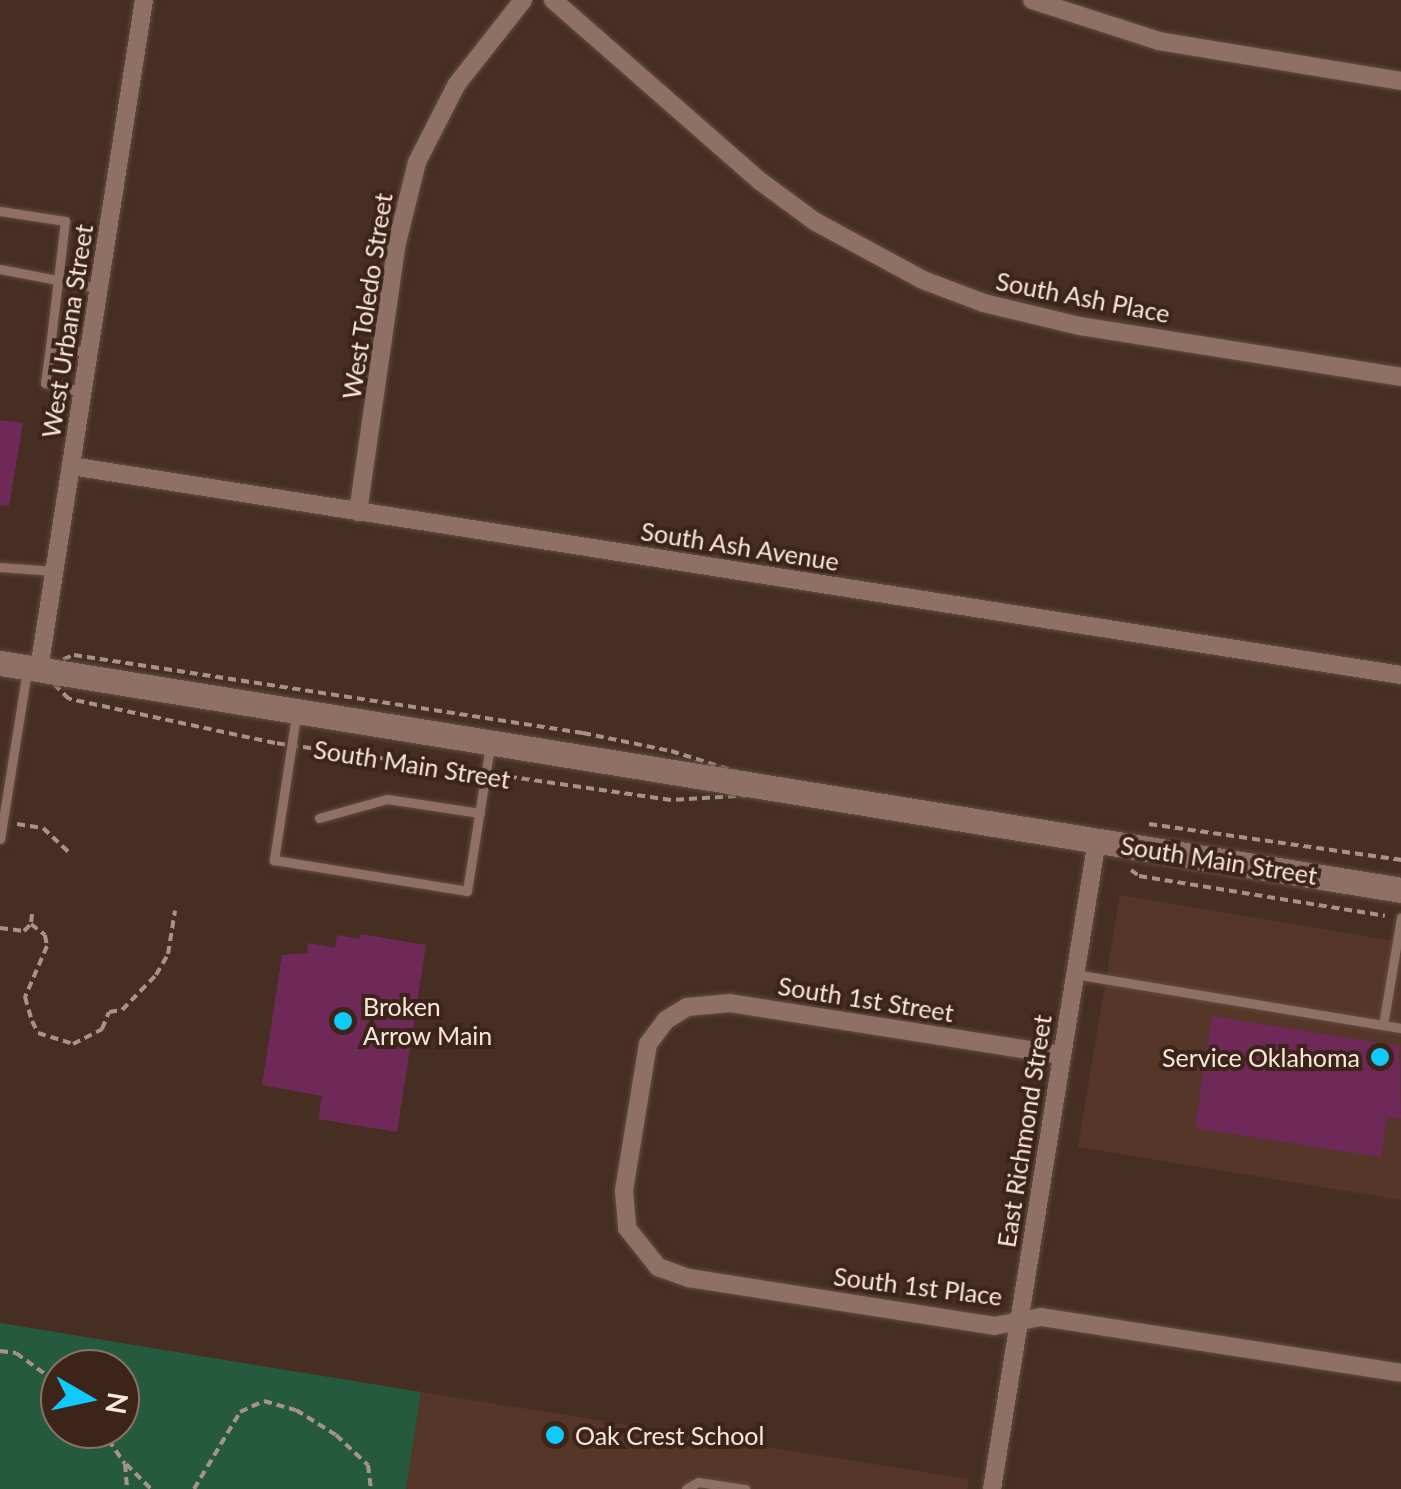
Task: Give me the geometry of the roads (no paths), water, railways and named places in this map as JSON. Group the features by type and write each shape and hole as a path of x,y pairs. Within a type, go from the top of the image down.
{"street":[{"name":"West Urbana Street","path":"33,668 54,571 144,0"},
{"name":"West Toledo Street","path":"358,512 414,172 456,84 523,0"},
{"name":"South Ash Place","path":"554,0 773,191 814,221 923,280 984,304 1080,326 1401,377"},
{"path":"1032,0 1159,41 1401,81"},
{"name":"South Ash Avenue","path":"71,466 1401,675"},
{"name":"South Main Street","path":"0,663 490,746 801,792 1401,890"},
{"name":"East Richmond Street","path":"992,1489 1097,840"},
{"name":"South 1st Street","path":"626,1228 624,1191 648,1044 666,1020 705,1002 1061,1055"},
{"name":"South 1st Place","path":"626,1228 638,1250 673,1274 994,1326 1042,1316 1401,1373"}],"lane":[{"path":"0,211 64,221 53,280 45,383 83,392"},
{"path":"0,269 100,288"},
{"path":"50,346 89,352"},
{"path":"0,567 54,571"},
{"path":"0,839 33,668"},
{"path":"296,713 274,860 467,890 490,746"},
{"path":"320,818 388,799 480,813"},
{"path":"1383,1025 1401,918"},
{"path":"1074,974 1401,1028"},
{"path":"686,1489 698,1482 744,1489"}],"place":[{"name":"Broken Arrow Main","path":"343,1021"},
{"name":"Service Oklahoma","path":"1380,1057"},
{"name":"Oak Crest School","path":"555,1435"}]}
